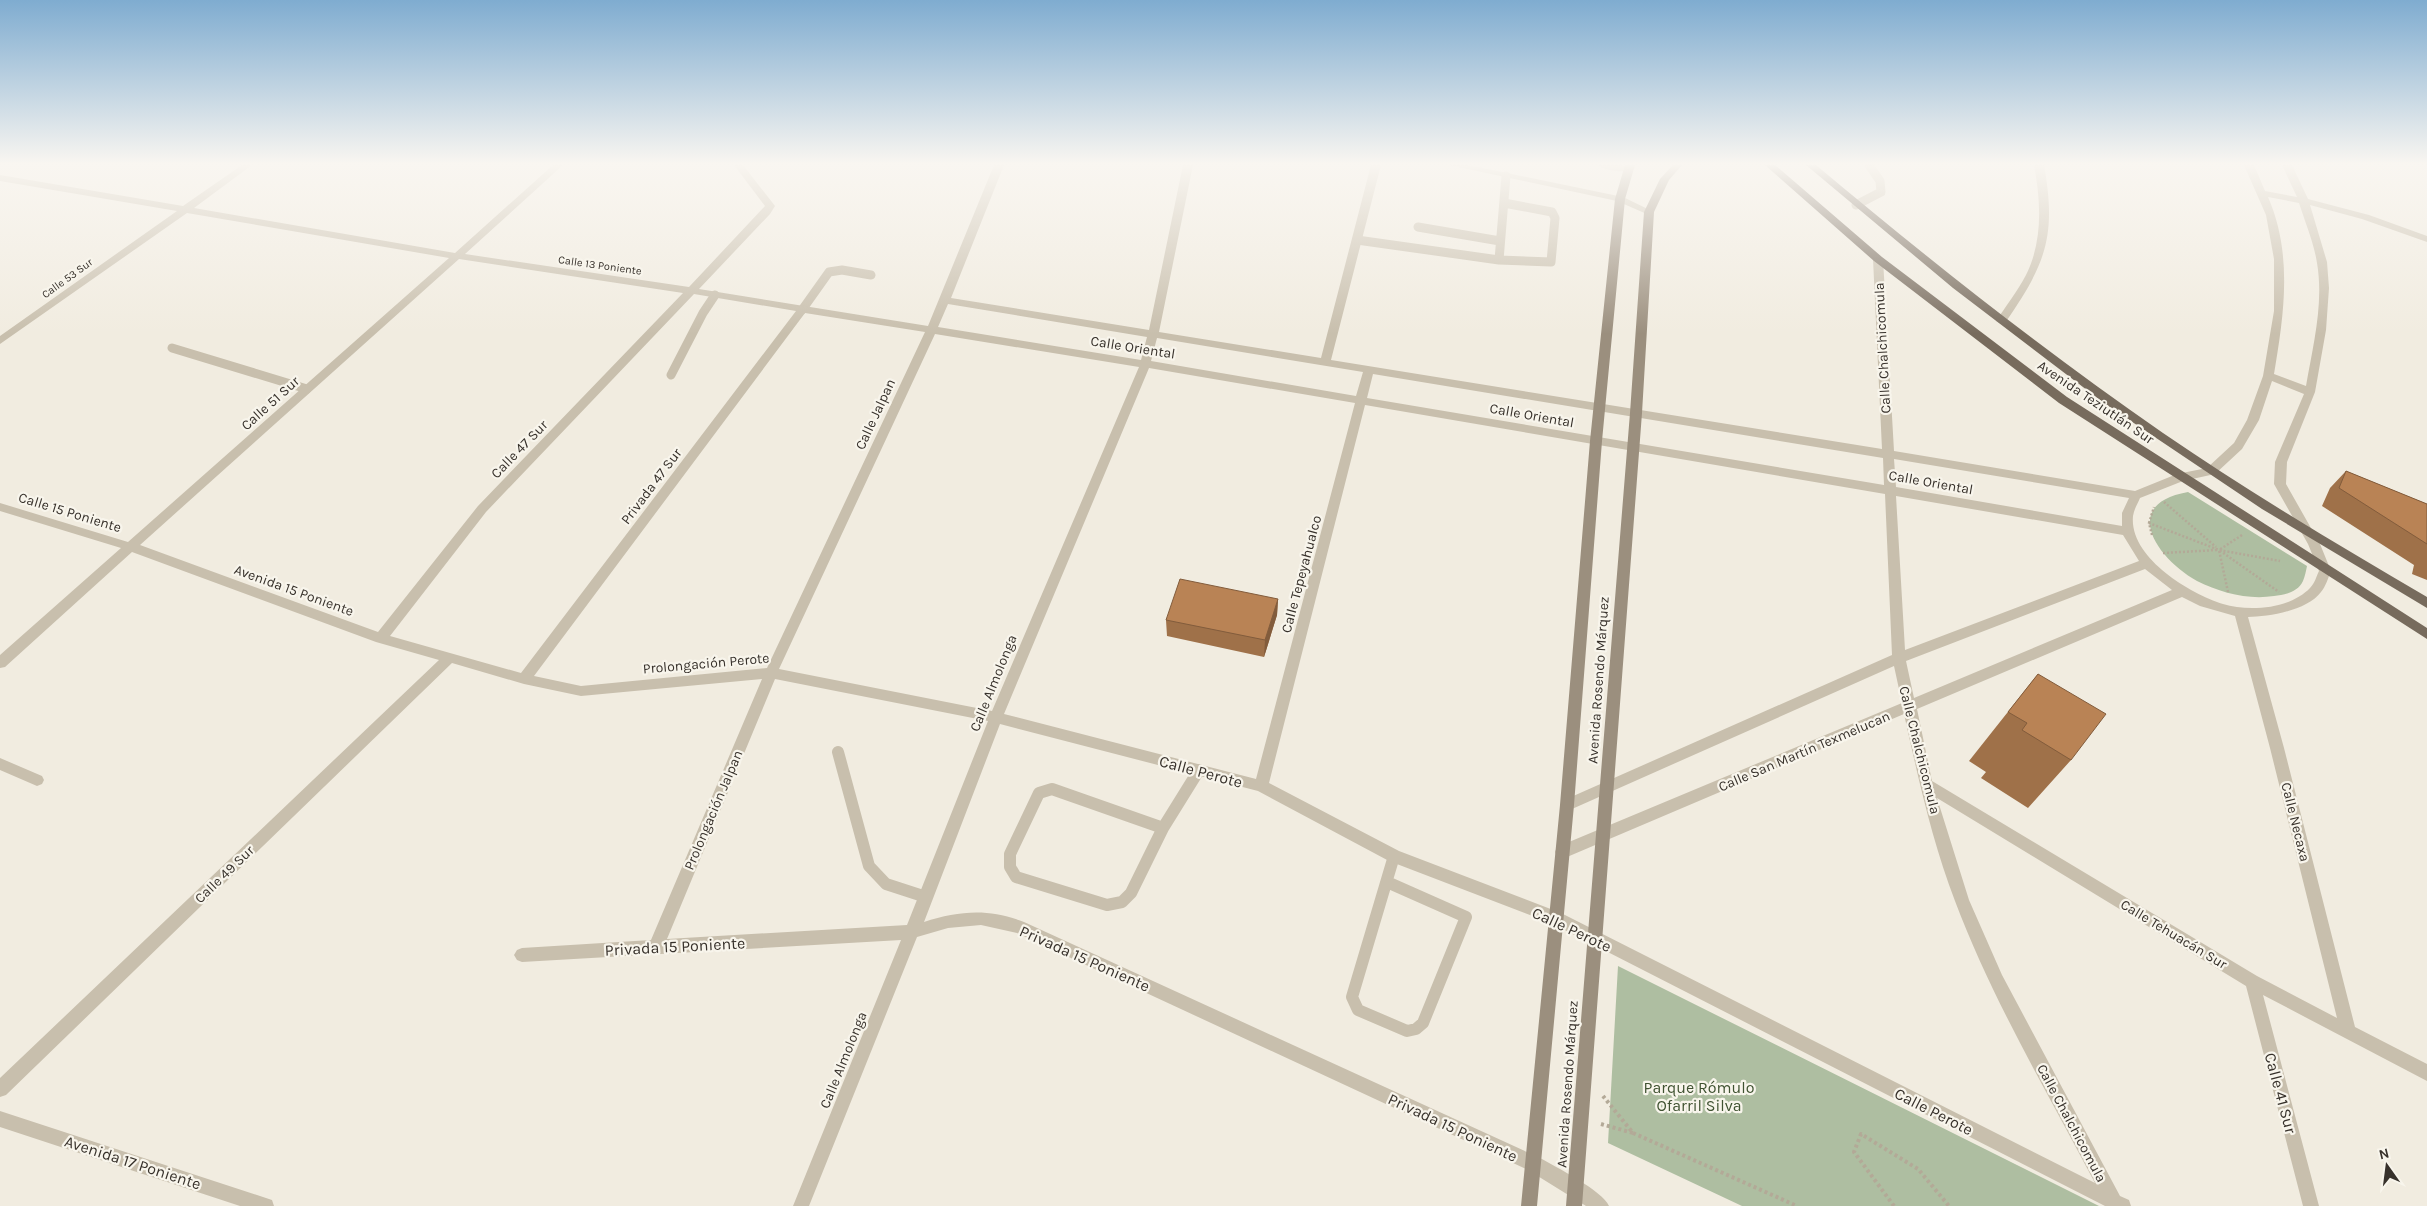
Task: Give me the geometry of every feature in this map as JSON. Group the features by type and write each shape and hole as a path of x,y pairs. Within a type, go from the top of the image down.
{"main road":[{"name":"Avenida Rosendo Márquez","path":"1529,1206 1567,806 1596,441 1618,221"},
{"name":"Avenida Rosendo Márquez","path":"1574,1206 1636,413 1648,221"},
{"name":"Avenida Teziutlán Sur","path":"1834,221 1878,259 2063,400 2326,571 2427,634"},
{"name":"Avenida Teziutlán Sur","path":"1877,221 2001,321 2088,386 2212,471 2307,532 2427,603"}],"street":[{"name":"Calle 53 Sur","path":"0,341 168,221"},
{"name":"Calle 13 Poniente","path":"256,221 457,256 931,329"},
{"name":"Calle 51 Sur","path":"0,663 496,221"},
{"name":"Calle 47 Sur","path":"381,638 482,509 692,291 756,221"},
{"name":"Calle Jalpan","path":"771,672 931,329 976,221"},
{"name":"Calle Almolonga","path":"800,1206 912,932 996,717 1145,364 1154,334 1177,221"},
{"path":"1325,362 1361,221"},
{"path":"2001,321 2034,270 2045,231 2044,221"},
{"path":"2272,221 2279,258 2279,311 2268,376 2253,420 2238,446 2212,471 2181,477 2136,495 2127,514 2128,531 2135,547 2147,563 2183,591 2204,602 2240,612 2290,606 2315,592 2326,571 2280,484 2281,462 2310,392 2321,330 2324,288 2322,262 2310,221"},
{"path":"2384,221 2427,239"},
{"name":"Calle Chalchicomula","path":"1878,259 1899,658 1926,784 1962,900 1996,980 2119,1204"},
{"name":"Calle Oriental","path":"944,300 2136,495"},
{"name":"Privada 47 Sur","path":"524,679 802,310"},
{"name":"Calle Oriental","path":"931,329 2128,531"},
{"name":"Calle Tepeyahualco","path":"1261,786 1369,369"},
{"path":"2268,376 2310,392"},
{"name":"Calle 15 Poniente","path":"0,507 131,547"},
{"name":"Avenida 15 Poniente","path":"131,547 381,638 448,659"},
{"path":"1567,806 1899,658 2147,563"},
{"name":"Calle San Martín Texmelucan","path":"1562,852 2183,591"},
{"name":"Calle Necaxa","path":"2240,612 2349,1032"},
{"name":"Prolongación Perote","path":"448,659 524,679 581,691 771,672 996,717"},
{"name":"Calle 49 Sur","path":"0,1089 448,659"},
{"name":"Prolongación Jalpan","path":"656,947 771,672"},
{"name":"Calle Perote","path":"996,717 1261,786 1394,856 1556,918 1594,939 2119,1204"},
{"path":"0,764 37,780"},
{"name":"Calle Tehuacán Sur","path":"1926,784 2252,981 2427,1073"},
{"name":"Privada 15 Poniente","path":"522,955 912,932 948,921 981,918 1019,927 1534,1164 1601,1206"},
{"name":"Calle 41 Sur","path":"2252,981 2311,1206"},
{"name":"Avenida 17 Poniente","path":"0,1119 266,1206"}],"lane":[{"path":"1499,260 1502,221"},
{"path":"1356,240 1499,260 1542,264 1551,262 1555,221"},
{"path":"1418,227 1500,241"},
{"path":"802,310 829,272 842,270 871,275"},
{"path":"670,375 702,312 715,295"},
{"path":"172,348 307,389"},
{"path":"838,752 869,866 886,884 926,897"},
{"path":"1163,828 1052,790 1044,790 1039,793 1010,854 1010,867 1016,877 1055,890 1107,905 1122,902 1131,893 1163,828 1199,770"},
{"path":"1387,882 1466,917 1423,1023 1416,1030 1408,1031 1358,1010 1352,997 1394,856"}],"path":[{"path":"2161,500 2219,550 2284,595"},
{"path":"2153,538 2149,523 2151,513 2156,505"},
{"path":"2149,523 2219,550 2288,562"},
{"path":"2162,553 2219,550 2250,530"},
{"path":"2158,545 2167,558"},
{"path":"2219,550 2228,593 2220,590"},
{"path":"1584,1073 1633,1133"},
{"path":"1581,1118 1633,1133 1797,1206"},
{"path":"1894,1206 1854,1152 1861,1134 1918,1169 1949,1206"}],"green space":[{"path":"2188,492 2307,566 2301,585 2295,590 2282,595 2264,597 2245,596 2225,592 2206,585 2182,571 2169,560 2158,546 2152,533 2150,520 2155,508 2167,498"},
{"name":"Parque Rómulo Ofarril Silva","path":"1618,966 2099,1206 1742,1206 1608,1143"}],"building":[{"path":"2346,471 2427,504 2427,544 2339,488"},
{"path":"1180,579 1278,599 1265,640 1166,620"},
{"path":"2038,674 2106,714 2071,760 2022,730 2027,723 2008,712"}]}
